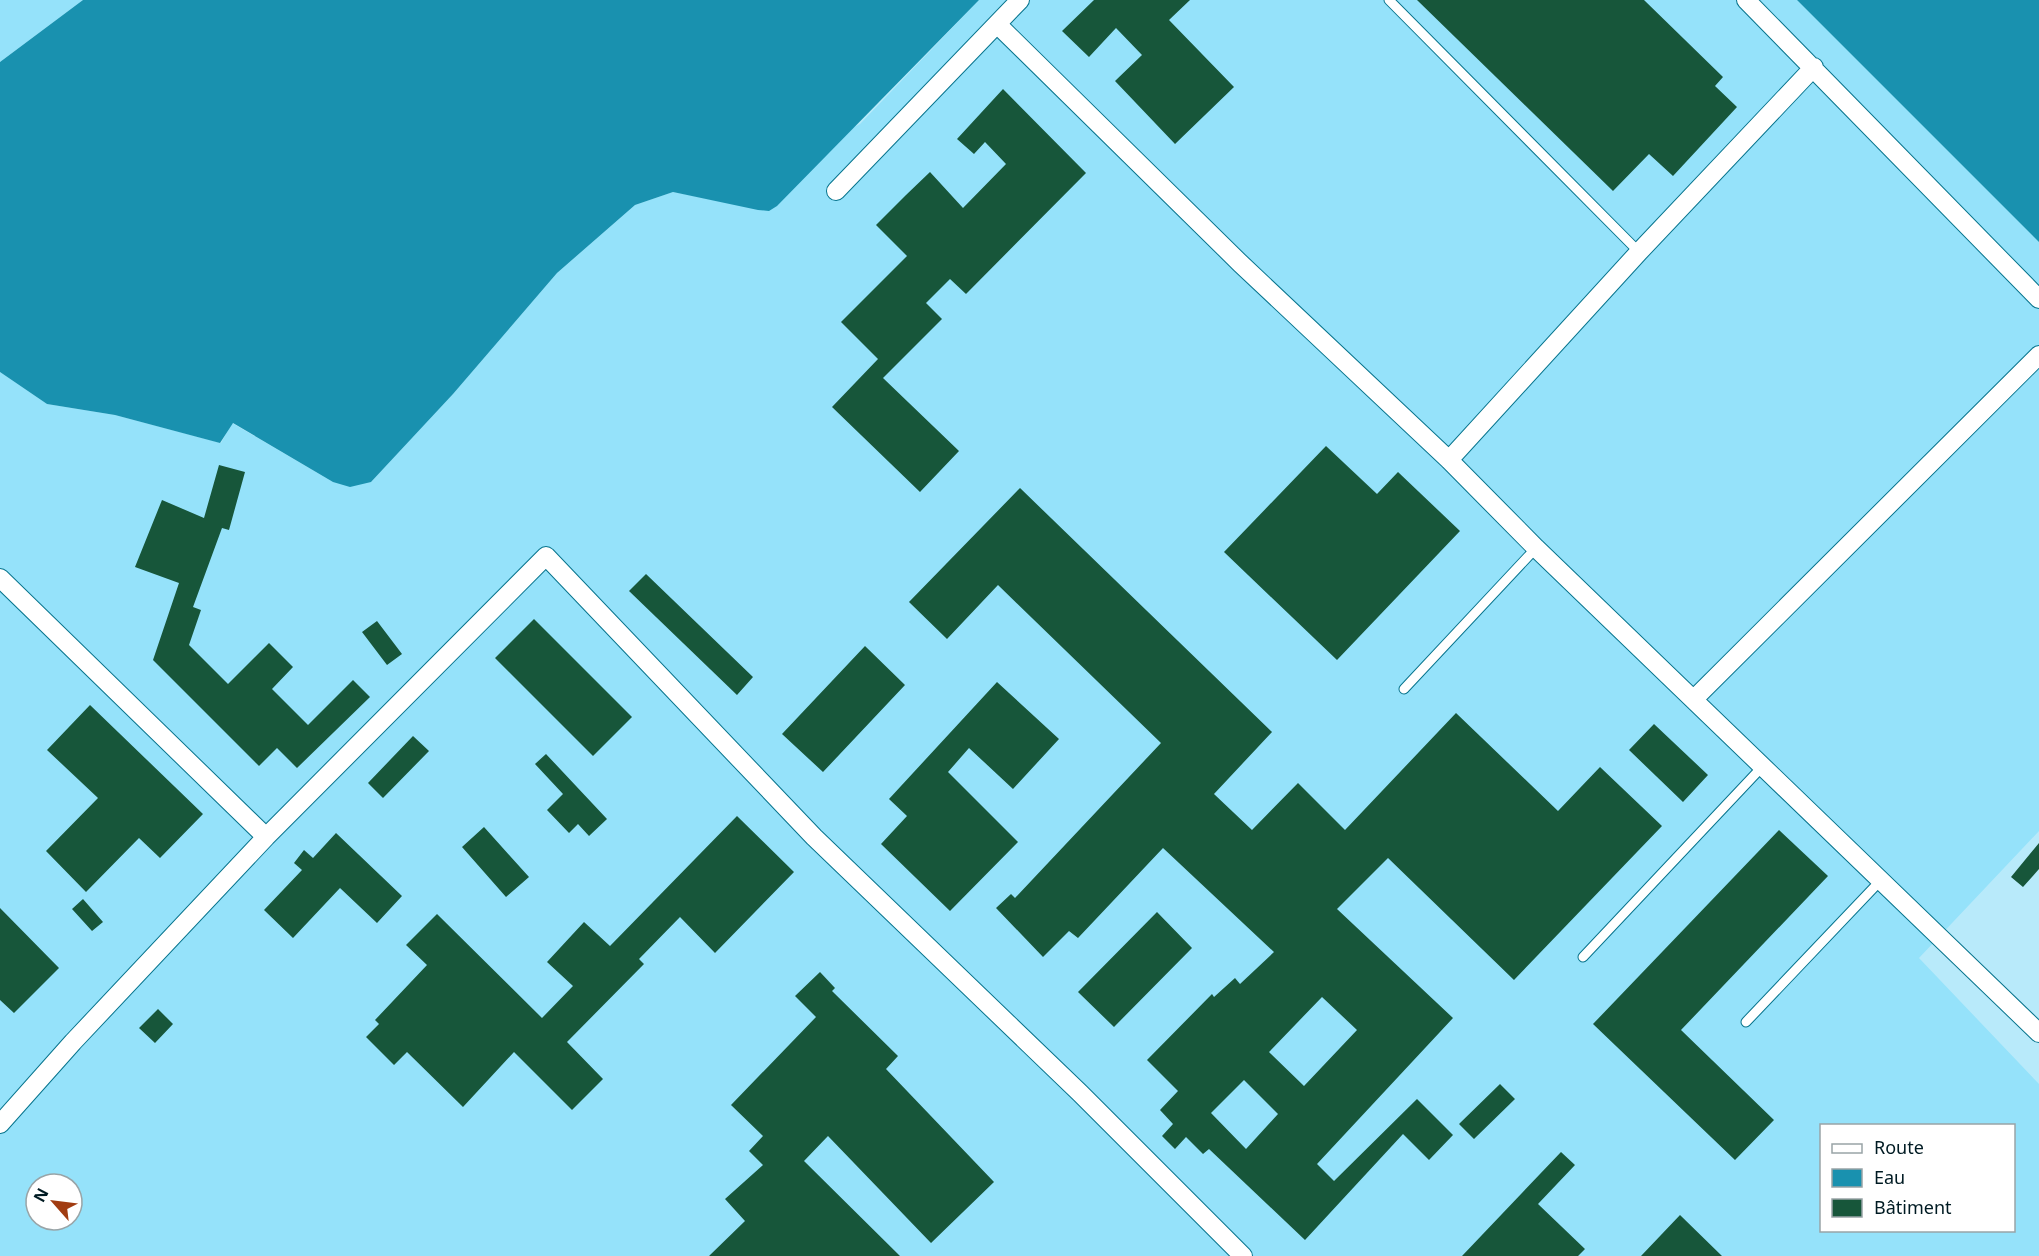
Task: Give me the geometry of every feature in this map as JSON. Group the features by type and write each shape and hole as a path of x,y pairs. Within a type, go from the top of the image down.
{"street":[{"path":"836,191 1020,0"},
{"path":"1746,0 2039,299"},
{"path":"997,24 1241,264 1449,460 1536,548 2039,1032"},
{"path":"1449,460 1639,252 1814,67"},
{"path":"1694,699 2039,355"},
{"path":"0,1124 73,1042 266,837 546,556 814,837 1080,1093 1243,1256"},
{"path":"0,578 266,837"}],"lane":[{"path":"1389,0 1639,252"},
{"path":"1404,689 1536,548"},
{"path":"1583,957 1762,766"},
{"path":"1746,1022 1882,879"}],"shaded area":[{"path":"0,0 83,0 0,62"},
{"path":"979,0 1797,0 2039,242 2039,831 1919,958 2039,1084 2039,1256 0,1256 0,372 47,404 115,415 221,443 232,423 333,482 371,482 453,394 557,273 635,205 673,192 714,200 860,124"}],"water":[{"path":"83,0 979,0 777,206 769,211 673,192 635,205 557,273 453,394 371,482 350,487 333,482 233,423 220,443 115,415 47,404 0,372 0,62"},
{"path":"1797,0 2039,0 2039,242"}],"building":[{"path":"1094,0 1190,0 1169,20 1234,87 1175,144 1115,81 1142,55 1116,28 1089,57 1062,31"},
{"path":"1417,0 1644,0 1723,77 1715,86 1737,107 1673,176 1649,154 1613,191"},
{"path":"1003,89 1086,173 966,294 950,279 926,303 942,319 883,378 959,451 920,492 832,407 878,359 841,322 907,256 876,225 930,172 963,208 1006,164 985,142 974,154 957,139"},
{"path":"1326,446 1377,494 1398,472 1460,531 1337,660 1224,552"},
{"path":"219,465 245,472 229,530 222,528 193,607 201,610 189,645 228,684 269,643 293,667 272,689 308,725 353,680 370,697 297,768 277,748 259,766 153,660 179,583 135,567 162,500 204,518"},
{"path":"1020,488 1272,732 1214,794 1252,830 1298,783 1345,830 1456,713 1558,811 1600,767 1662,826 1514,980 1388,858 1337,909 1453,1018 1317,1164 1334,1181 1417,1099 1453,1135 1429,1160 1403,1134 1305,1240 1209,1149 1203,1154 1186,1137 1175,1149 1162,1136 1173,1124 1160,1110 1178,1091 1147,1060 1212,994 1214,997 1235,978 1240,984 1274,952 1163,848 1078,938 1069,931 1043,957 996,908 1011,894 1015,898 1161,743 998,585 947,639 909,602","holes":["1322,997 1357,1030 1304,1086 1269,1052","1244,1080 1278,1114 1246,1149 1211,1113"]},
{"path":"646,574 753,677 737,695 629,591"},
{"path":"534,619 632,717 593,756 495,658"},
{"path":"377,621 402,654 387,665 362,632"},
{"path":"865,646 905,685 823,772 782,734"},
{"path":"997,682 1059,739 1013,789 969,748 948,772 1018,842 950,911 881,844 907,816 889,799"},
{"path":"90,705 203,814 160,858 139,838 86,892 46,851 98,798 47,750"},
{"path":"1654,724 1708,775 1683,802 1629,750"},
{"path":"413,736 429,751 383,798 368,783"},
{"path":"546,754 607,819 589,836 578,824 569,833 547,810 563,794 535,764"},
{"path":"737,816 794,872 715,953 680,917 639,959 644,964 567,1042 603,1079 572,1110 514,1052 463,1107 407,1052 394,1065 366,1037 379,1024 375,1020 427,965 406,945 437,914 542,1018 573,986 547,962 584,922 610,946"},
{"path":"484,827 529,877 506,897 462,847"},
{"path":"1779,830 1828,876 1681,1030 1774,1120 1735,1160 1593,1024"},
{"path":"336,833 402,896 377,923 340,888 293,938 264,910 302,870 294,863 304,850 313,858"},
{"path":"2039,843 2039,869 2023,887 2011,877"},
{"path":"83,899 103,922 92,931 72,909"},
{"path":"0,908 59,968 14,1013 0,1000"},
{"path":"1157,912 1192,948 1114,1027 1078,992"},
{"path":"820,972 835,988 832,991 898,1056 886,1069 994,1182 931,1243 828,1136 804,1161 900,1256 709,1256 745,1221 725,1199 763,1165 749,1151 763,1136 731,1105 816,1017 795,996"},
{"path":"158,1009 173,1024 155,1043 139,1028"},
{"path":"1500,1084 1515,1099 1474,1139 1459,1124"},
{"path":"1561,1152 1575,1165 1538,1204 1585,1249 1578,1256 1462,1256"},
{"path":"1680,1215 1722,1256 1641,1256"}]}
